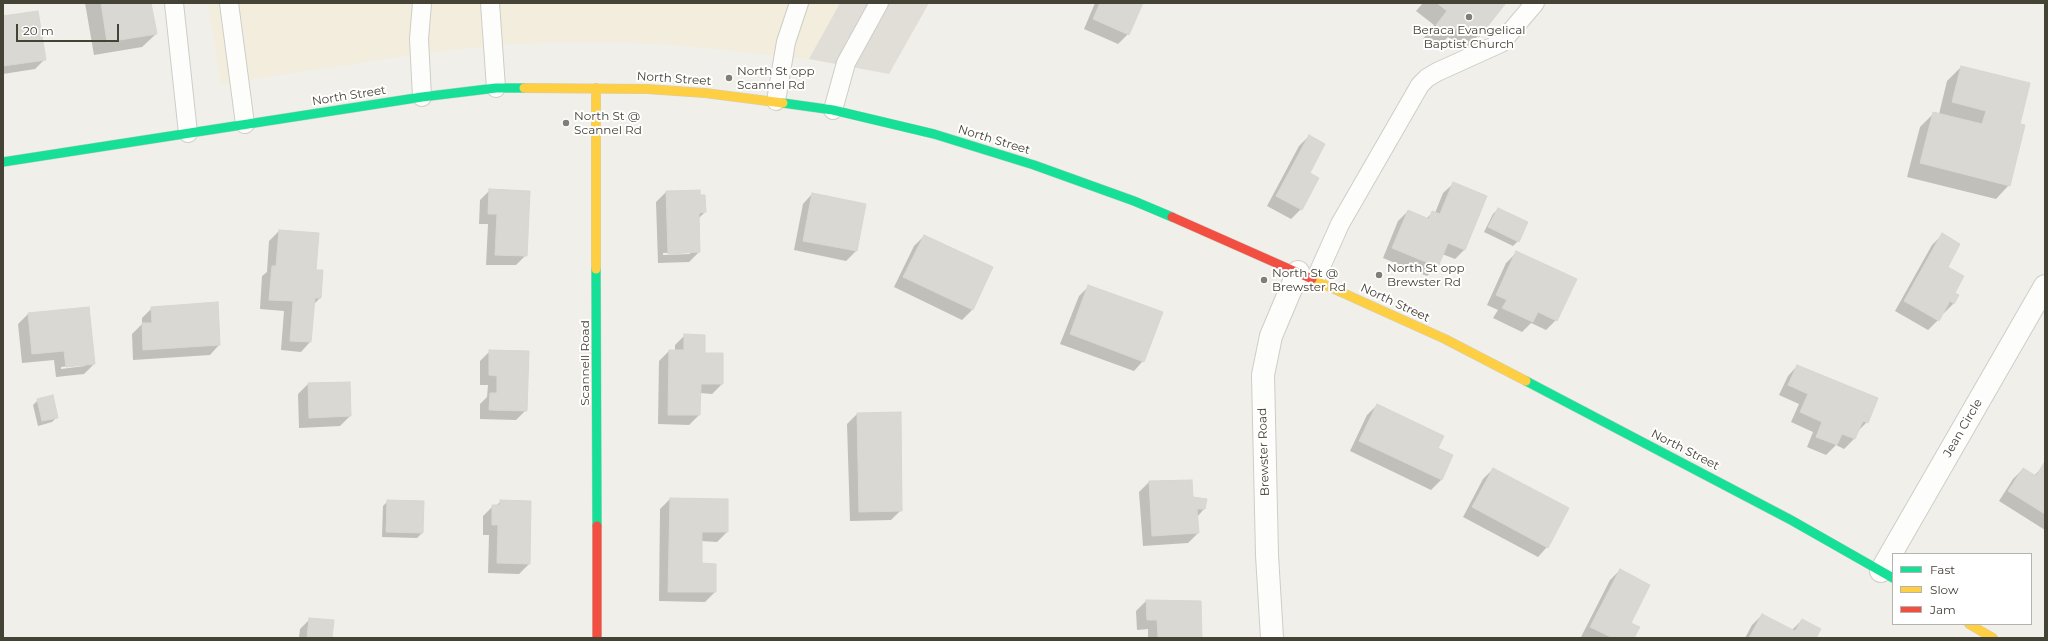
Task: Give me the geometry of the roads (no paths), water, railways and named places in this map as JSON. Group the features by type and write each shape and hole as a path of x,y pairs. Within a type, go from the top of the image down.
{"main road":[{"name":"North Street","path":"3,162 422,97 496,88 596,88 705,93 776,101 833,110 934,134 1034,165 1134,201 1306,276 1438,336 1506,370 1785,516 1887,575"},
{"name":"Scannell Road","path":"596,88 597,638"},
{"path":"1971,625 1993,638"}],"street":[{"name":"Brewster Road","path":"1272,638 1267,555 1263,375 1271,336 1306,276"},
{"name":"Jean Circle","path":"1899,553 2045,286"},
{"name":"Jean Circle","path":"1887,575 1892,566"}],"lane":[{"path":"174,3 188,133"},
{"path":"229,3 245,124"},
{"path":"422,3 419,39 422,97"},
{"path":"490,3 496,88"},
{"path":"776,101 786,42 799,3"},
{"path":"833,110 846,63 879,3"},
{"path":"1306,276 1340,224 1420,85 1427,78 1437,72 1501,43 1535,3"}],"place":[{"name":"Beraca Evangelical Baptist Church","path":"1469,17"},
{"name":"North St opp Scannel Rd","path":"729,78"},
{"name":"North St @ Scannel Rd","path":"566,123"},
{"name":"North St opp Brewster Rd","path":"1379,275"},
{"name":"North St @ Brewster Rd","path":"1264,280"}]}
